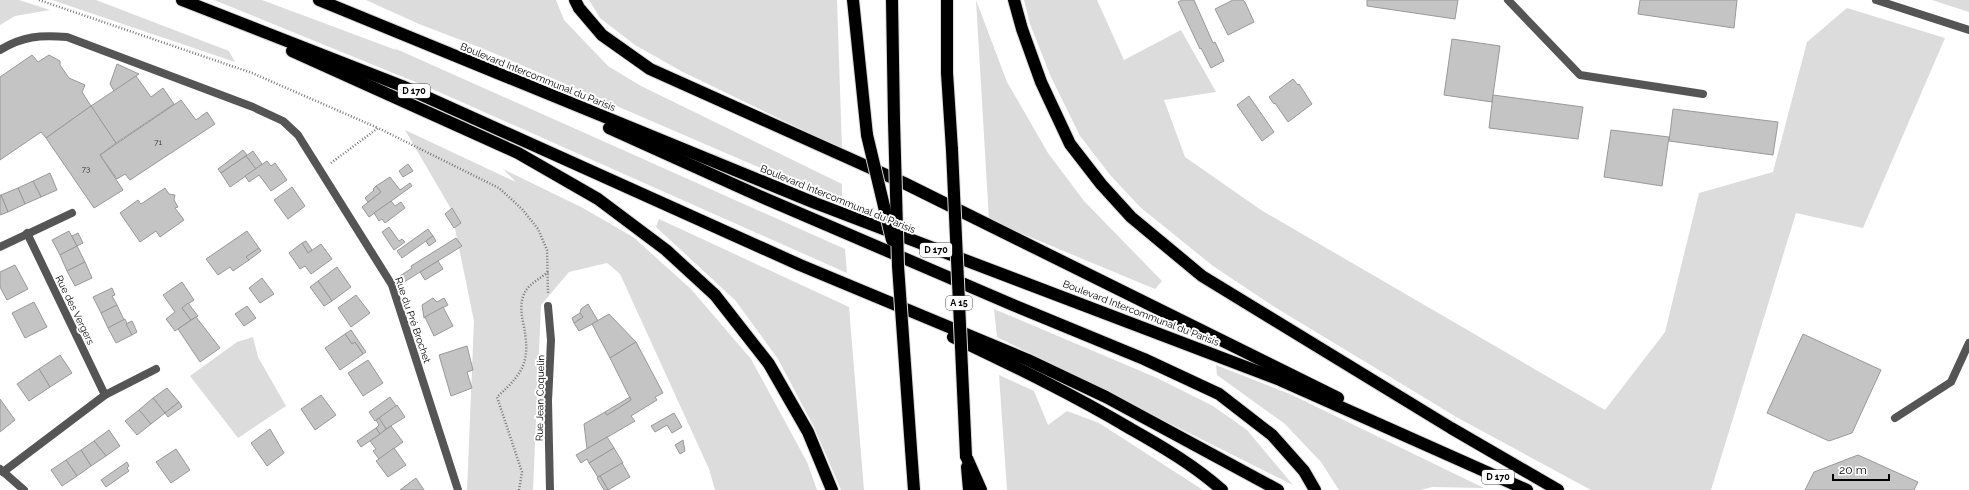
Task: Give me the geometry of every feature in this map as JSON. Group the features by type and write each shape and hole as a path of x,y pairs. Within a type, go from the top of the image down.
{"highway":[{"name":"D 170","path":"181,0 402,86 800,265 1028,360 1106,397 1278,490"},
{"path":"181,0 518,154 598,199 631,222 666,250 715,295 769,364 808,432 832,490"},
{"name":"Boulevard Intercommunal du Parisis","path":"319,0 815,203 1272,377 1527,490"},
{"path":"575,0 579,8 602,35 650,70 904,183 1277,367 1469,464"},
{"path":"853,0 867,135 898,266"},
{"path":"892,0 898,266 914,490"},
{"name":"A 15","path":"946,0 947,73 966,456 969,490"},
{"path":"1014,0 1022,29 1041,82 1070,144 1101,184 1131,217 1202,276 1451,428 1558,490"},
{"path":"404,35 764,198 1013,305 1144,359 1219,394 1272,435 1304,471 1315,490"},
{"path":"800,265 1005,362 1092,406 1156,443 1222,490"},
{"path":"966,456 981,490"}],"street":[{"path":"1508,0 1580,75 1703,94"},
{"path":"1876,0 1969,30"},
{"name":"Rue du Pré Brochet","path":"0,50 11,43 40,35 67,37 253,107 283,121 298,135 321,169 392,284 458,490"},
{"path":"0,247 72,213"},
{"name":"Rue des Vergers","path":"27,233 106,395"},
{"name":"Rue Jean Coquelin","path":"548,306 551,340 548,402 550,490"},
{"path":"1895,418 1951,382 1969,343"},
{"path":"24,490 1,470 106,395 156,370"}],"path":[{"path":"39,0 252,74 378,128 499,188 522,209 538,229 547,250 549,272 548,306"},
{"path":"321,169 340,158 378,128"},
{"path":"519,490 522,472 497,397 514,381 526,360 526,344 521,302 525,291 549,272"}],"shaded area":[{"path":"0,0 19,0 50,10 15,16 0,25"},
{"path":"52,0 96,0 229,51 235,62"},
{"path":"214,0 262,0 396,50 394,48 845,249 847,273 430,88"},
{"path":"366,0 556,0 564,20 608,66 641,86 842,184 842,203 484,49 419,24"},
{"path":"589,0 837,0 842,149 681,71 635,45 600,18"},
{"path":"976,0 1007,82 1048,153 1084,201 1162,281 1155,289 989,220"},
{"path":"1024,0 1097,0 1124,60 1181,30 1216,92 1164,100 1185,157 1261,210 1605,410 1665,332 1699,193 1773,172 1807,42 1847,8 1945,38 1863,228 1796,213 1711,490 1591,490 1458,418 1273,306 1213,266 1140,207 1111,176 1080,136 1051,77 1030,24"},
{"path":"1932,0 1969,0 1969,12"},
{"path":"405,130 516,182 503,169 583,208 633,237 691,289 751,359 807,462 817,490 715,490 709,469 620,274 607,263 569,272 541,305 533,490 467,490 474,321 451,209"},
{"path":"659,219 849,307 864,490 841,490 814,427 778,359 735,300 656,227"},
{"path":"994,309 1157,378 1213,406 1247,430 1293,485 997,337"},
{"path":"253,337 258,357 286,406 238,438 190,376 237,342"},
{"path":"1216,365 1292,395 1484,488 1432,487 1421,490 1339,490 1321,462 1285,424 1217,375"},
{"path":"999,375 1034,391 1048,425 1067,411 1099,423 1203,490 1007,490"}],"building":[{"path":"1182,0 1194,0 1213,43 1215,42 1224,61 1211,68 1201,48 1200,49 1178,2"},
{"path":"1233,0 1243,0 1245,2 1254,22 1228,35 1215,9"},
{"path":"1367,0 1458,0 1455,19 1367,6"},
{"path":"1640,0 1737,0 1734,28 1638,14"},
{"path":"1452,39 1500,46 1492,102 1444,95"},
{"path":"32,55 38,62 49,55 60,61 60,65 69,78 85,85 82,92 91,106 46,138 41,132 0,160 0,77"},
{"path":"117,64 139,74 114,91 110,84"},
{"path":"136,76 151,97 163,88 174,104 116,143 91,106"},
{"path":"1293,79 1298,85 1299,84 1312,104 1288,122 1269,97"},
{"path":"1493,95 1583,107 1578,139 1489,128"},
{"path":"1249,96 1274,132 1262,141 1237,105"},
{"path":"181,100 196,120 207,112 215,124 130,180 125,174 117,179 100,155"},
{"path":"91,106 116,143 100,155 123,190 94,208 46,138"},
{"path":"1673,109 1778,122 1773,155 1669,141"},
{"path":"1611,130 1669,137 1662,186 1604,177"},
{"path":"243,150 247,155 221,173 218,169"},
{"path":"253,151 262,164 256,169 246,156"},
{"path":"246,156 256,169 230,187 221,173"},
{"path":"267,161 271,166 275,163 287,180 271,191 259,175 249,182 245,176"},
{"path":"408,164 413,171 403,177 399,171"},
{"path":"50,173 57,190 41,197 33,181"},
{"path":"390,177 400,190 410,183 412,186 369,217 362,207 381,192 376,186"},
{"path":"33,181 41,197 25,204 18,188"},
{"path":"376,186 381,192 368,202 365,198 374,190 373,189"},
{"path":"292,187 305,206 288,219 274,200"},
{"path":"18,188 25,204 8,212 1,195"},
{"path":"165,188 169,194 175,195 174,200 178,207 175,208 184,220 160,237 156,231 140,242 120,213 138,200 141,204"},
{"path":"0,195 8,212 0,215"},
{"path":"391,201 395,206 401,202 405,208 385,223 382,219 379,221 374,213"},
{"path":"452,208 461,223 454,228 445,214"},
{"path":"389,227 399,241 402,239 405,242 394,250 382,232"},
{"path":"428,229 433,236 402,258 397,251"},
{"path":"69,231 77,246 60,255 52,240"},
{"path":"247,231 259,248 246,257 249,260 233,271 230,267 218,275 206,259"},
{"path":"78,233 83,243 77,246 72,236"},
{"path":"433,236 436,241 429,246 426,241"},
{"path":"456,238 462,246 404,282 400,276 412,268 411,266"},
{"path":"306,241 312,250 308,253 302,243"},
{"path":"302,243 308,253 321,244 332,259 311,274 305,266 300,269 289,253"},
{"path":"77,246 85,262 67,271 60,255"},
{"path":"259,248 261,251 249,260 246,257"},
{"path":"438,261 443,269 425,280 420,272"},
{"path":"85,262 92,278 75,286 67,271"},
{"path":"15,265 28,289 7,300 0,287 0,272"},
{"path":"337,267 351,287 332,301 318,281"},
{"path":"262,278 274,294 260,303 249,288"},
{"path":"318,281 332,301 324,306 310,287"},
{"path":"182,282 194,300 182,308 191,320 175,331 166,319 175,312 163,295"},
{"path":"112,288 115,295 112,296 117,305 101,313 93,297"},
{"path":"356,295 370,313 351,327 338,308"},
{"path":"433,298 437,302 444,298 448,305 424,318 422,305"},
{"path":"34,302 47,327 25,338 12,313"},
{"path":"188,303 198,316 191,320 182,308"},
{"path":"588,304 598,321 579,331 574,323 583,317 580,313 581,309"},
{"path":"117,305 124,320 108,328 101,313"},
{"path":"247,306 256,318 244,326 235,314"},
{"path":"443,307 453,326 434,336 425,317"},
{"path":"580,313 583,317 574,323 572,318"},
{"path":"609,314 636,342 610,358 592,324"},
{"path":"196,317 220,348 200,362 178,329"},
{"path":"125,319 132,335 116,343 108,328"},
{"path":"132,321 137,332 132,335 126,324"},
{"path":"351,330 366,352 363,354 355,342 352,344 345,334"},
{"path":"345,334 352,344 355,342 363,354 340,370 325,348"},
{"path":"1803,334 1881,370 1852,433 1829,441 1767,413"},
{"path":"636,342 663,393 655,397 657,400 631,416 635,421 587,449 584,424 605,412 607,415 631,400 610,358"},
{"path":"467,346 473,370 467,372 472,388 451,396 439,355"},
{"path":"60,355 72,373 50,387 39,369"},
{"path":"368,360 383,383 363,396 348,373"},
{"path":"39,369 50,387 29,401 17,384"},
{"path":"167,388 179,402 165,413 153,398"},
{"path":"321,395 336,415 315,430 301,409"},
{"path":"390,397 396,406 375,421 369,412"},
{"path":"630,397 631,400 607,415 605,412"},
{"path":"153,398 165,413 151,424 139,410"},
{"path":"0,399 15,420 0,432"},
{"path":"179,402 182,407 168,417 165,413"},
{"path":"397,405 405,417 386,429 379,418"},
{"path":"139,410 151,424 137,435 125,421"},
{"path":"674,413 682,427 672,433 667,425 655,432 651,426"},
{"path":"379,418 386,429 380,434 376,428 379,425 376,420"},
{"path":"391,426 403,442 379,459 373,451 376,449 370,441"},
{"path":"376,428 380,434 361,447 357,441"},
{"path":"270,429 284,453 267,466 251,443"},
{"path":"109,430 120,446 106,456 94,441"},
{"path":"607,437 614,448 589,463 587,459 581,463 576,455"},
{"path":"683,440 685,451 680,454 675,445"},
{"path":"94,441 106,456 91,466 81,450"},
{"path":"394,448 406,465 388,477 376,461"},
{"path":"614,448 623,463 598,477 589,463"},
{"path":"176,449 190,470 171,483 156,462"},
{"path":"81,450 91,466 77,476 66,460"},
{"path":"1858,455 1918,482 1914,490 1805,490 1814,472"},
{"path":"66,460 77,476 62,486 51,470"},
{"path":"127,462 129,466 127,468 129,471 106,487 101,480"},
{"path":"622,463 630,477 608,490 600,476"},
{"path":"600,476 608,490 604,490 597,478"},
{"path":"416,478 424,490 400,490"}]}
